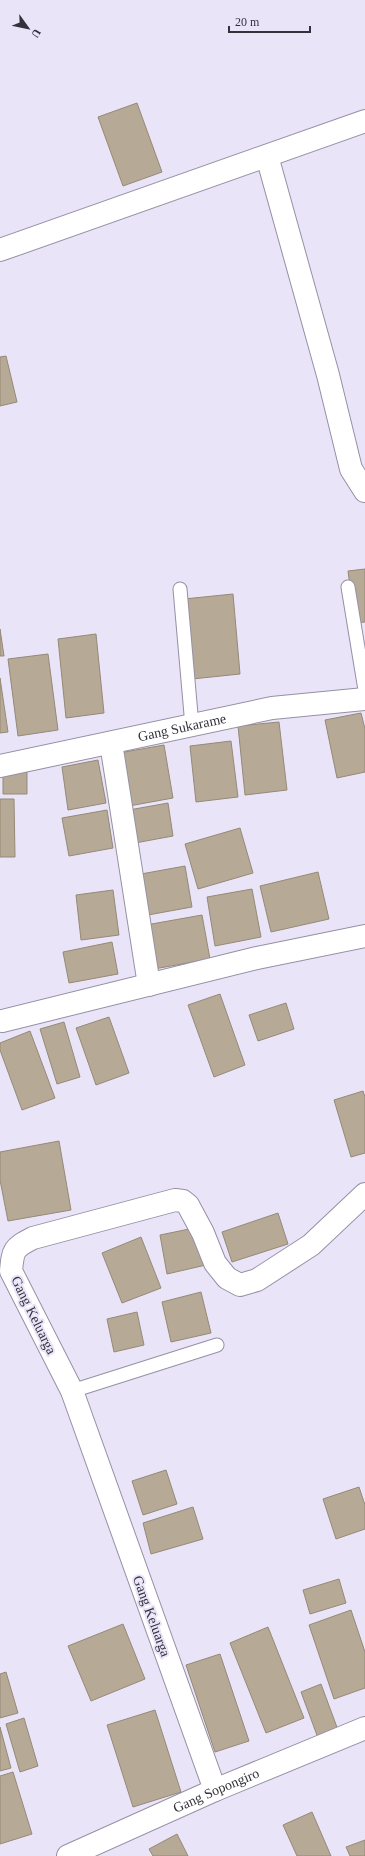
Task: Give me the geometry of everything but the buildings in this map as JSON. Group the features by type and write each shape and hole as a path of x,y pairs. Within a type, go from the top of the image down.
{"street":[{"path":"0,250 365,121"},
{"path":"267,156 328,374 351,469 365,491"},
{"name":"Gang Sukarame","path":"0,766 272,708 365,699"},
{"path":"111,743 149,985"},
{"path":"2,1021 257,958 365,936"},
{"name":"Gang Keluarga","path":"215,1790 72,1391 12,1271 12,1254 21,1244 33,1238 175,1200 183,1201 188,1205 203,1233 215,1263 227,1278 240,1284 258,1280 311,1245 365,1194"},
{"name":"Gang Sopongiro","path":"68,1856 215,1790 365,1728"}],"lane":[{"path":"348,587 365,690"},
{"path":"180,589 192,726"},
{"path":"72,1391 217,1344"}]}
